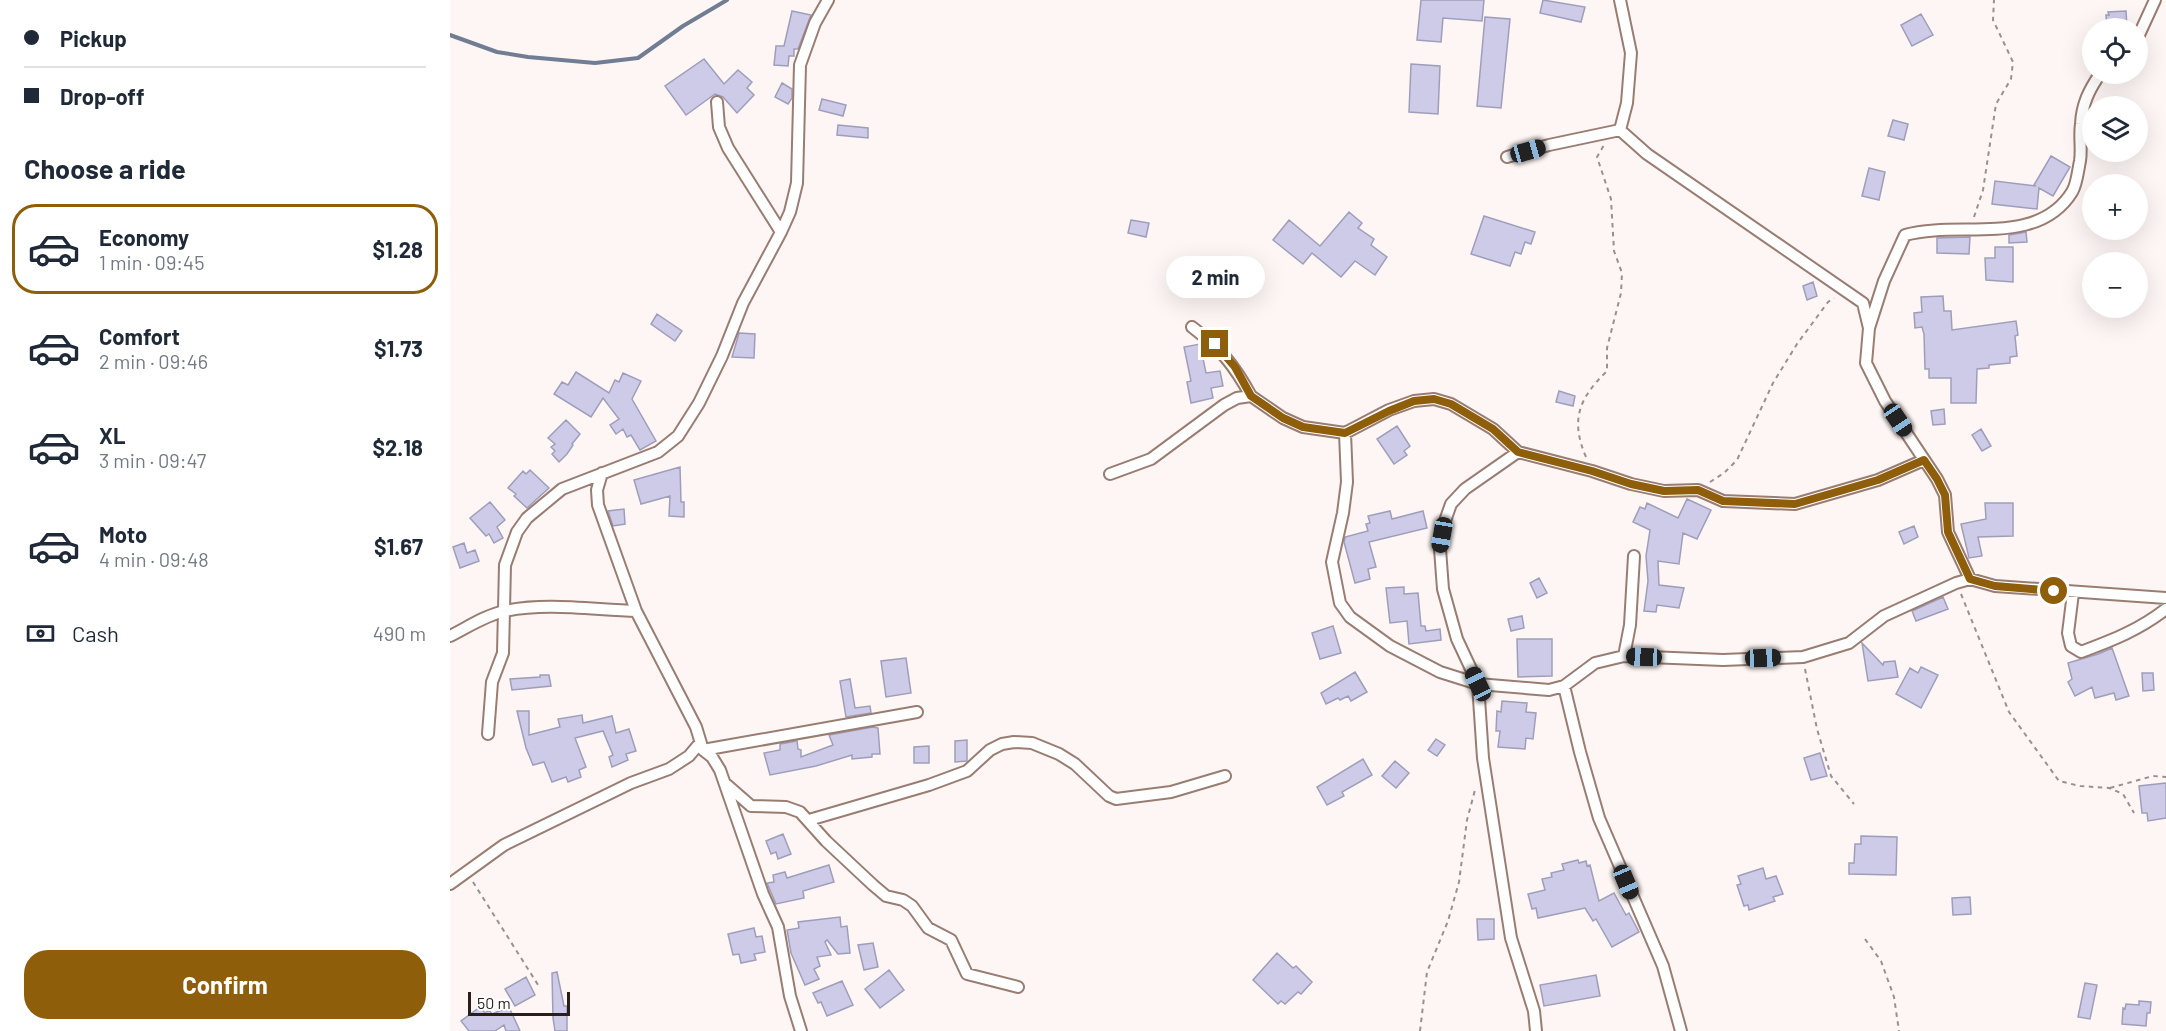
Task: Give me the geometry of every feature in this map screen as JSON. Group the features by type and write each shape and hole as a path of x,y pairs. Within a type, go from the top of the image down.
{"street":[{"path":"489,734 492,682 503,653 504,565 517,532 527,518 562,489 658,452 678,436 699,403 722,356 742,303 790,212 796,183 800,65 815,23 828,0"},
{"path":"1620,0 1631,53 1627,103 1620,130"},
{"path":"2147,18 2155,0"},
{"path":"1970,579 1948,532 1945,495 1885,400 1866,363 1869,328 1884,281 1905,235 1924,229 1999,229 2031,225 2055,212 2073,191 2081,158 2080,124 2086,95 2093,84"},
{"path":"717,102 720,127 728,148 781,232"},
{"path":"1507,157 1549,145 1620,130"},
{"path":"1620,130 1647,154 1863,303 1869,328"},
{"path":"1192,327 1215,344 1235,367 1251,396 1283,418 1303,427 1345,433 1414,401 1434,399 1451,404 1493,429 1518,452 1664,491 1698,490 1723,501 1795,504 1878,480 1924,460"},
{"path":"1110,474 1152,459 1224,405 1237,398 1251,396"},
{"path":"1345,433 1347,482 1332,562 1340,603 1350,617 1389,646 1440,672 1478,684 1549,690 1564,686 1594,663 1624,656 1723,660 1803,657 1849,643 1884,616 1956,583 1970,579 1995,586 2166,598"},
{"path":"1518,452 1465,489 1451,504 1440,549 1443,589 1454,629 1478,684 1483,758 1510,938 1534,1011 1536,1031"},
{"path":"602,473 597,490 598,505 636,611 696,727 702,746 720,770 763,894 778,927 790,996 801,1031"},
{"path":"1624,656 1630,625 1634,556"},
{"path":"2073,593 2068,633 2071,646 2081,652 2126,635 2148,623 2166,609"},
{"path":"450,636 482,619 505,611 541,608 636,611"},
{"path":"1564,686 1599,818 1663,966 1682,1031"},
{"path":"450,884 504,845 631,783 669,770 702,746 917,712"},
{"path":"809,820 957,775 967,771 990,750 1002,744 1014,742 1032,743 1059,754 1075,764 1109,796 1116,799 1171,792 1225,776"},
{"path":"724,782 751,806 786,807 800,812 826,841 873,885 886,896 903,900 912,906 928,928 951,940 967,974 1018,987"}],"path":[{"path":"1971,228 1983,190 1996,104 2011,79 2013,62 1993,20 1994,0"},
{"path":"1592,471 1582,448 1578,423 1579,408 1593,385 1606,371 1607,348 1622,273 1614,251 1611,199 1597,157 1605,143 1620,130"},
{"path":"1698,490 1724,473 1737,460 1773,383 1797,344 1828,302 1845,290"},
{"path":"1956,583 2009,712 2059,781 2080,786 2109,788 2153,776 2166,777"},
{"path":"1803,657 1817,729 1832,776 1854,804"},
{"path":"2109,788 2122,794 2134,813"},
{"path":"1420,1031 1426,972 1448,921 1459,882 1467,820 1475,789"},
{"path":"467,872 540,988"},
{"path":"1865,939 1881,961 1894,997 1899,1031"}],"building":[{"path":"1421,0 1484,0 1482,21 1443,18 1441,42 1417,40"},
{"path":"1543,0 1585,7 1581,22 1540,13"},
{"path":"792,11 811,15 798,49 794,49 794,56 789,56 788,66 774,65 776,46 784,46"},
{"path":"2126,11 2126,18 2106,18 2106,15 2109,15 2108,12"},
{"path":"1921,14 1933,35 1912,46 1901,25"},
{"path":"1485,17 1510,19 1501,108 1477,106"},
{"path":"704,59 724,84 738,70 752,82 747,88 754,95 737,113 723,97 715,94 686,115 665,86"},
{"path":"1411,64 1440,66 1438,114 1409,112"},
{"path":"782,83 792,89 792,98 788,104 775,97"},
{"path":"822,99 846,105 843,116 819,110"},
{"path":"1893,120 1908,124 1904,140 1888,136"},
{"path":"838,125 868,128 868,138 837,135"},
{"path":"2051,156 2070,167 2053,196 2039,188 2037,209 1992,204 1995,181 2036,186 2034,185"},
{"path":"1869,168 1885,172 1879,200 1862,196"},
{"path":"1349,212 1362,223 1358,228 1374,239 1371,245 1387,257 1375,275 1355,261 1341,277 1312,253 1303,264 1273,240 1289,220 1320,246"},
{"path":"1484,216 1535,232 1531,244 1525,242 1521,254 1515,252 1510,266 1471,254"},
{"path":"1131,220 1149,223 1146,237 1128,233"},
{"path":"2026,232 2027,242 2009,243 2009,235"},
{"path":"1970,237 1969,254 1937,253 1937,238"},
{"path":"1995,247 2013,247 2013,282 1986,280 1985,258 1995,258"},
{"path":"1813,282 1817,296 1807,300 1803,286"},
{"path":"1943,296 1944,311 1951,311 1952,330 2016,321 2017,356 2010,357 2010,363 1977,369 1976,403 1951,403 1951,378 1929,378 1929,369 1925,369 1924,334 1922,327 1915,328 1914,313 1922,312 1921,297"},
{"path":"657,314 682,331 675,341 651,324"},
{"path":"739,333 755,334 754,358 732,357"},
{"path":"1200,344 1206,373 1220,371 1223,386 1211,388 1213,398 1191,403 1187,382 1191,381 1184,347"},
{"path":"576,372 609,393 615,380 619,382 623,373 641,381 632,399 656,441 640,450 631,435 627,437 623,429 616,434 610,425 619,419 603,398 591,417 554,394 562,382 568,385"},
{"path":"1559,391 1575,396 1573,406 1556,402"},
{"path":"1944,409 1945,424 1933,425 1931,411"},
{"path":"566,420 580,434 559,462 552,454 555,451 551,447 555,444 548,438"},
{"path":"1397,426 1410,446 1404,451 1407,455 1394,464 1377,439"},
{"path":"1981,429 1991,446 1982,451 1972,435"},
{"path":"680,467 684,517 669,516 670,496 641,504 634,480"},
{"path":"530,470 549,488 527,508 508,488 523,471 526,474"},
{"path":"1687,499 1711,510 1697,539 1683,533 1679,564 1658,561 1659,585 1684,588 1679,608 1657,605 1656,612 1644,611 1648,581 1646,556 1650,530 1633,522 1640,507 1645,509 1647,503 1678,518"},
{"path":"490,502 505,520 497,527 503,538 494,543 489,534 486,536 470,518"},
{"path":"1985,503 2013,503 2013,536 1978,537 1982,556 1969,558 1961,524 1986,519"},
{"path":"624,509 625,524 613,526 608,511"},
{"path":"1390,511 1392,519 1423,511 1427,528 1369,542 1376,567 1368,569 1370,579 1355,583 1344,542 1345,537 1368,531 1366,524 1370,523 1368,516"},
{"path":"1914,526 1918,537 1904,544 1899,532"},
{"path":"464,543 467,553 475,550 479,561 460,568 453,547"},
{"path":"1539,578 1547,593 1537,598 1530,583"},
{"path":"1404,587 1404,594 1418,593 1421,626 1425,626 1426,631 1440,629 1441,640 1409,644 1407,621 1390,623 1386,588"},
{"path":"1943,597 1948,609 1916,621 1912,611"},
{"path":"1522,616 1524,628 1511,631 1508,619"},
{"path":"1333,626 1341,653 1320,659 1312,633"},
{"path":"1517,639 1552,639 1552,676 1518,677"},
{"path":"1862,643 1883,665 1884,662 1895,661 1898,677 1868,681"},
{"path":"2112,648 2129,696 2116,700 2114,693 2095,698 2092,687 2075,696 2068,682 2072,679 2068,663"},
{"path":"906,658 911,693 886,697 881,661"},
{"path":"1921,667 1938,675 1921,708 1896,694 1910,668 1918,673"},
{"path":"1355,672 1367,692 1351,701 1348,696 1326,704 1321,693"},
{"path":"2142,673 2153,673 2154,690 2143,691"},
{"path":"540,675 549,675 551,686 512,690 510,679 540,677"},
{"path":"850,679 855,708 870,706 871,713 846,717 840,681"},
{"path":"1502,701 1527,703 1526,712 1536,713 1533,739 1526,738 1525,749 1498,747 1500,731 1496,731 1497,711 1501,712"},
{"path":"517,711 529,711 529,735 560,727 558,719 582,715 583,723 612,716 616,733 629,729 636,751 626,754 628,760 612,767 609,757 613,755 603,731 575,738 586,767 579,770 581,777 568,782 566,777 552,782 544,762 533,765 526,748"},
{"path":"878,728 880,754 852,759 852,755 816,766 770,775 764,753 780,750 780,744 797,741 801,757 833,745 829,735"},
{"path":"1436,739 1445,745 1437,756 1428,750"},
{"path":"967,740 967,761 955,762 955,741"},
{"path":"929,746 929,763 914,763 914,747"},
{"path":"1820,753 1827,776 1811,780 1804,758"},
{"path":"1363,759 1372,775 1342,792 1344,796 1327,805 1317,787"},
{"path":"1395,761 1409,773 1396,788 1382,776"},
{"path":"2166,783 2166,818 2148,821 2147,813 2142,813 2139,786"},
{"path":"783,834 791,854 778,859 776,852 771,854 766,841"},
{"path":"1861,836 1897,837 1896,875 1849,874 1849,863 1854,863 1855,844 1861,844"},
{"path":"1578,860 1579,863 1586,861 1587,866 1590,865 1599,901 1614,893 1626,915 1629,913 1639,932 1612,947 1596,919 1593,921 1585,908 1538,918 1536,908 1532,909 1528,894 1545,890 1542,879 1552,877 1551,873 1564,870 1562,864"},
{"path":"829,865 834,882 803,891 804,898 776,904 767,883 774,882 773,875 785,872 787,878"},
{"path":"1763,868 1766,879 1776,876 1783,894 1773,897 1775,901 1749,910 1748,905 1744,906 1737,885 1741,884 1738,876"},
{"path":"1970,897 1971,914 1953,915 1952,898"},
{"path":"840,917 841,927 847,926 850,953 838,954 827,940 825,942 831,955 817,957 820,966 814,969 819,979 805,985 791,953 787,930 799,928 798,922"},
{"path":"1477,919 1494,919 1494,939 1478,940"},
{"path":"754,928 756,937 762,936 765,952 754,954 756,960 741,963 739,954 733,955 728,934"},
{"path":"873,943 878,967 864,970 858,945"},
{"path":"1277,953 1293,968 1296,966 1312,982 1301,994 1298,992 1285,1004 1281,1001 1278,1004 1253,980"},
{"path":"889,970 904,990 880,1008 865,989"},
{"path":"557,972 564,1006 567,1006 567,1031 555,1031 552,973"},
{"path":"1596,975 1600,996 1544,1006 1540,985"},
{"path":"526,977 535,995 515,1006 505,989"},
{"path":"842,981 853,1005 827,1016 821,1002 818,1003 813,993"},
{"path":"2085,983 2097,985 2090,1019 2078,1017"},
{"path":"2139,1001 2151,1002 2146,1026 2122,1024 2123,1008 2125,1009 2126,1004 2139,1005"},
{"path":"480,1007 485,1013 489,1010 492,1014 509,1007 520,1031 506,1031 504,1025 495,1031 469,1031 461,1021"}],"waterway":[{"path":"450,35 497,52 528,57 595,63 638,58 683,26 727,0"}],"route":[{"path":"1215,344 1235,367 1251,396 1283,418 1303,427 1345,433 1414,401 1434,399 1451,404 1493,429 1518,452 1664,491 1698,490 1723,501 1795,504 1878,480 1924,460 1945,495 1948,532 1970,579 1995,586 2054,591"}]}
